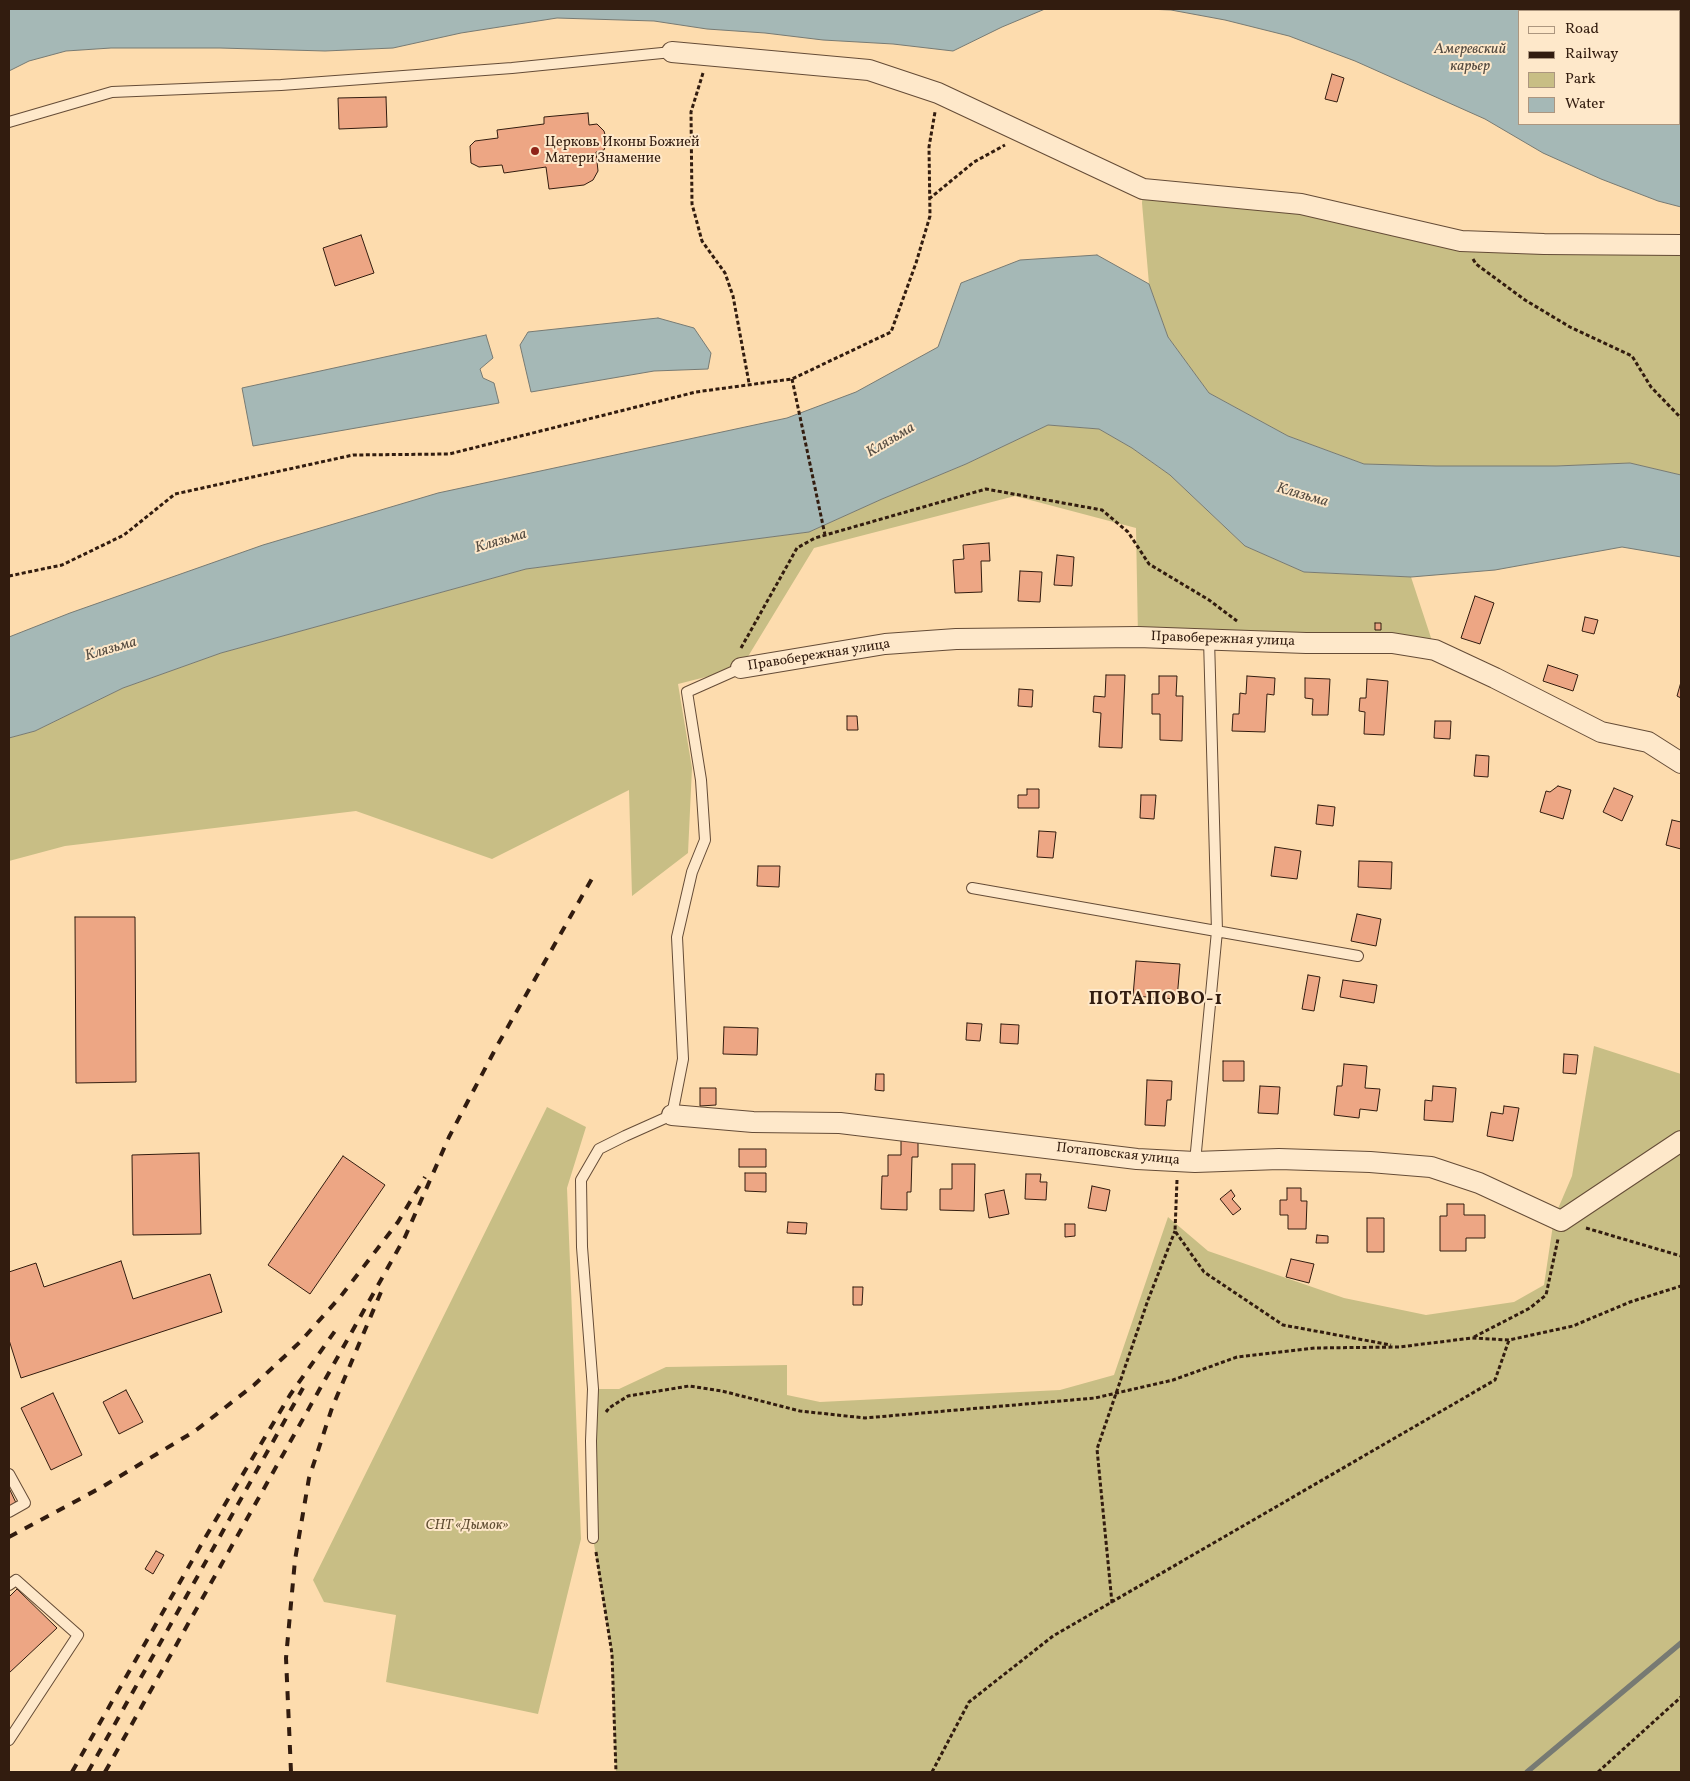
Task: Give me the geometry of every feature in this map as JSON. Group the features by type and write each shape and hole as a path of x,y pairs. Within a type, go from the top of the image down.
{"street":[{"path":"672,52 869,70 938,93 1143,189 1301,204 1461,241 1681,245"},
{"name":"Правобережная улица","path":"734,671 886,644 956,639 1138,637 1306,643 1392,643 1435,650 1601,732 1648,742 1681,763"},
{"name":"Потаповская улица","path":"672,1115 753,1122 840,1123 1137,1159 1186,1162 1279,1159 1370,1162 1431,1167 1479,1183 1558,1219"},
{"path":"1558,1219 1681,1142"}],"lane":[{"path":"9,122 112,92 281,85 512,68 672,52"},
{"path":"1186,1162 1217,931 1209,640"},
{"path":"593,1538 591,1441 593,1389 582,1247 581,1180 600,1149 624,1136 672,1115 683,1059 677,937 692,872 705,840 701,780 687,692 734,671"},
{"path":"972,888 1358,956"},
{"path":"9,1474 25,1503 9,1512"},
{"path":"9,1585 16,1580 78,1634 9,1740"}],"path":[{"path":"709,55 690,112 692,204 702,241 725,273 733,296 749,384"},
{"path":"9,576 62,565 124,535 175,494 353,455 449,454 696,392 792,379 891,332 916,263 930,216 929,147 938,93"},
{"path":"929,200 974,162 1025,134"},
{"path":"1461,241 1476,264 1525,300 1570,327 1632,356 1651,387 1681,418"},
{"path":"792,379 825,535"},
{"path":"734,671 797,548 814,538 986,489 1102,510 1128,532 1149,564 1209,600 1240,624"},
{"path":"1112,1603 1096,1449 1148,1300 1175,1231 1186,1162"},
{"path":"1472,1338 1530,1308 1546,1295 1558,1219 1681,1256"},
{"path":"1175,1231 1204,1272 1283,1325 1399,1347"},
{"path":"604,1416 609,1408 628,1396 689,1386 722,1391 800,1411 865,1418 1095,1398 1173,1380 1238,1357 1315,1348 1399,1347 1472,1338 1509,1340 1572,1326 1630,1302 1681,1286"},
{"path":"932,1772 969,1702 1053,1636 1495,1380 1509,1340"},
{"path":"593,1538 612,1654 616,1772"},
{"path":"1598,1772 1681,1697"}],"green space":[{"path":"1143,189 1301,204 1461,241 1681,245 1681,475 1630,463 1556,466 1364,464 1288,436 1209,393 1168,337 1149,284 1142,203"},
{"path":"1048,425 1099,429 1132,448 1170,475 1245,546 1304,572 1411,577 1435,650 1138,637 1136,528 1015,496 814,548 741,668 678,684 692,768 688,853 632,896 629,790 492,859 356,811 65,846 9,861 9,738 35,731 123,688 221,653 526,569 809,532 966,464"},
{"path":"1594,1046 1681,1074 1681,1772 616,1772 612,1654 593,1538 593,1389 619,1389 666,1367 787,1365 787,1395 820,1402 1060,1390 1114,1375 1168,1217 1208,1251 1344,1298 1426,1315 1514,1302 1544,1285 1554,1218 1572,1176"},
{"name":"СНТ «Дымок»","path":"547,1107 586,1127 567,1188 581,1539 538,1714 386,1682 396,1615 324,1602 313,1580"}],"water":[{"path":"9,9 1045,9 953,51 893,44 823,40 707,29 654,21 557,18 461,33 393,48 325,51 220,48 111,48 66,51 29,61 9,71"},
{"name":"Амеревский карьер","path":"1146,9 1681,9 1681,207 1658,201 1601,179 1543,153 1485,119 1355,61 1289,36 1225,20 1171,10"},
{"name":"Клязьма","path":"1097,255 1149,284 1168,337 1209,393 1288,436 1364,464 1556,466 1630,463 1681,475 1681,557 1622,547 1495,570 1411,577 1304,572 1245,546 1170,475 1132,448 1099,429 1048,425 966,464 809,532 526,569 221,653 123,688 35,731 9,738 9,637 70,613 263,545 438,493 787,418 856,392 938,347 961,283 1020,260"},
{"path":"658,318 694,328 711,353 708,369 654,371 531,392 520,345 528,332"},
{"path":"486,335 493,358 480,369 483,378 494,383 499,403 253,446 242,388"}],"building":[{"path":"1332,74 1344,78 1337,102 1325,99"},
{"path":"386,97 387,127 339,129 338,98"},
{"name":"Церковь Иконы Божией Матери Знамение","path":"588,113 589,125 597,124 604,131 607,142 604,150 596,152 598,171 593,180 584,185 549,189 546,167 504,173 502,165 479,167 471,163 470,146 475,141 498,138 497,130 544,124 544,117"},
{"path":"361,235 374,273 335,286 323,248"},
{"path":"989,543 990,561 981,561 982,592 955,593 953,560 964,559 963,545"},
{"path":"1057,555 1074,557 1072,586 1054,585"},
{"path":"1020,571 1042,572 1040,602 1018,601"},
{"path":"1475,596 1494,603 1480,644 1461,638"},
{"path":"1585,617 1598,620 1594,634 1582,631"},
{"path":"1375,623 1381,623 1381,630 1375,630"},
{"path":"1548,665 1578,675 1573,691 1543,681"},
{"path":"1106,675 1125,675 1122,748 1099,747 1101,713 1093,712 1094,696 1105,697"},
{"path":"1159,676 1177,676 1176,696 1183,696 1182,741 1160,740 1160,714 1152,714 1152,694 1159,694"},
{"path":"1247,676 1275,678 1274,695 1267,694 1265,732 1232,731 1233,714 1239,714 1240,693 1246,694"},
{"path":"1305,678 1330,679 1328,715 1312,715 1313,699 1305,698"},
{"path":"1367,679 1388,681 1384,735 1364,734 1365,712 1359,711 1360,698 1366,698"},
{"path":"1681,682 1681,698 1677,696"},
{"path":"1019,689 1033,690 1032,707 1018,706"},
{"path":"847,716 857,716 858,730 847,730"},
{"path":"1435,721 1451,721 1450,739 1434,738"},
{"path":"1476,755 1489,756 1488,777 1474,776"},
{"path":"1558,786 1571,790 1563,819 1540,812 1546,791 1550,792"},
{"path":"1614,788 1633,796 1622,821 1603,812"},
{"path":"1027,789 1039,789 1039,808 1018,808 1018,795 1027,795"},
{"path":"1141,795 1156,795 1154,819 1140,818"},
{"path":"1318,805 1335,807 1333,826 1316,824"},
{"path":"1672,820 1681,822 1681,849 1666,845"},
{"path":"1039,831 1056,832 1053,858 1037,857"},
{"path":"1275,847 1301,851 1297,879 1271,876"},
{"path":"1359,861 1392,862 1391,889 1358,887"},
{"path":"758,866 780,866 779,887 757,886"},
{"path":"1357,914 1381,919 1376,946 1351,941"},
{"path":"75,917 135,917 136,1082 76,1083"},
{"path":"1136,961 1180,964 1177,999 1133,996"},
{"path":"1308,975 1320,977 1314,1011 1302,1009"},
{"path":"1343,980 1377,985 1374,1003 1340,997"},
{"path":"967,1023 982,1024 980,1041 966,1040"},
{"path":"1001,1024 1019,1025 1018,1044 1000,1043"},
{"path":"724,1027 758,1028 757,1055 723,1054"},
{"path":"1564,1054 1578,1055 1576,1074 1563,1073"},
{"path":"1223,1061 1244,1061 1244,1081 1223,1081"},
{"path":"1344,1064 1367,1066 1365,1088 1380,1089 1377,1111 1360,1109 1359,1118 1334,1115 1337,1086 1342,1086"},
{"path":"876,1074 884,1074 884,1091 875,1090"},
{"path":"1147,1080 1172,1081 1171,1100 1167,1100 1165,1126 1145,1125"},
{"path":"1260,1086 1280,1087 1278,1114 1258,1113"},
{"path":"1433,1086 1456,1088 1453,1122 1424,1120 1425,1100 1432,1101"},
{"path":"700,1088 716,1088 716,1105 700,1106"},
{"path":"1504,1106 1519,1108 1513,1141 1487,1136 1491,1112 1503,1114"},
{"path":"901,1138 918,1138 918,1157 912,1157 911,1192 907,1192 907,1210 881,1209 882,1176 888,1176 888,1155 901,1155"},
{"path":"739,1149 766,1149 766,1167 739,1167"},
{"path":"199,1153 201,1234 133,1235 132,1155"},
{"path":"343,1156 385,1185 310,1294 268,1265"},
{"path":"952,1164 975,1164 974,1211 940,1210 940,1189 952,1189"},
{"path":"745,1173 766,1173 766,1192 745,1191"},
{"path":"1026,1174 1041,1174 1040,1182 1047,1182 1046,1200 1025,1199"},
{"path":"1092,1186 1110,1190 1106,1211 1088,1208"},
{"path":"1287,1188 1301,1188 1301,1201 1307,1201 1306,1229 1288,1229 1288,1215 1280,1215 1280,1200 1287,1200"},
{"path":"1004,1190 1009,1214 989,1218 985,1194"},
{"path":"1231,1190 1235,1196 1232,1199 1241,1209 1233,1215 1220,1199"},
{"path":"1447,1204 1464,1204 1464,1215 1485,1215 1485,1238 1466,1238 1466,1251 1440,1251 1440,1216 1447,1216"},
{"path":"1367,1218 1384,1218 1384,1252 1367,1252"},
{"path":"788,1222 807,1223 806,1234 787,1233"},
{"path":"1065,1224 1075,1224 1075,1236 1065,1237"},
{"path":"1317,1235 1328,1236 1328,1243 1316,1243"},
{"path":"1291,1259 1314,1264 1309,1283 1286,1277"},
{"path":"121,1261 133,1299 210,1274 222,1312 21,1378 9,1340 9,1272 36,1263 44,1287"},
{"path":"853,1287 863,1287 862,1305 853,1305"},
{"path":"126,1390 143,1422 119,1434 103,1402"},
{"path":"53,1393 82,1455 51,1470 21,1408"},
{"path":"9,1488 17,1505 9,1509"},
{"path":"156,1551 164,1555 153,1574 145,1569"},
{"path":"17,1589 57,1628 9,1673 9,1597"}],"waterway":[{"path":"1527,1772 1681,1643"}],"railway":[{"path":"105,1772 405,1237 449,1137 497,1046 594,875"},
{"path":"9,1537 102,1487 195,1431 254,1385 300,1342 341,1296 398,1222 425,1177"},
{"path":"291,1772 286,1658 295,1560 309,1478 332,1408 381,1292"},
{"path":"72,1772 205,1538 290,1395 335,1331"},
{"path":"88,1772 303,1388"}],"place":[{"name":"Церковь Иконы Божией Матери Знамение","path":"535,151"}],"district":[{"name":"ПОТАПОВО-1","path":"1156,1001"}]}
